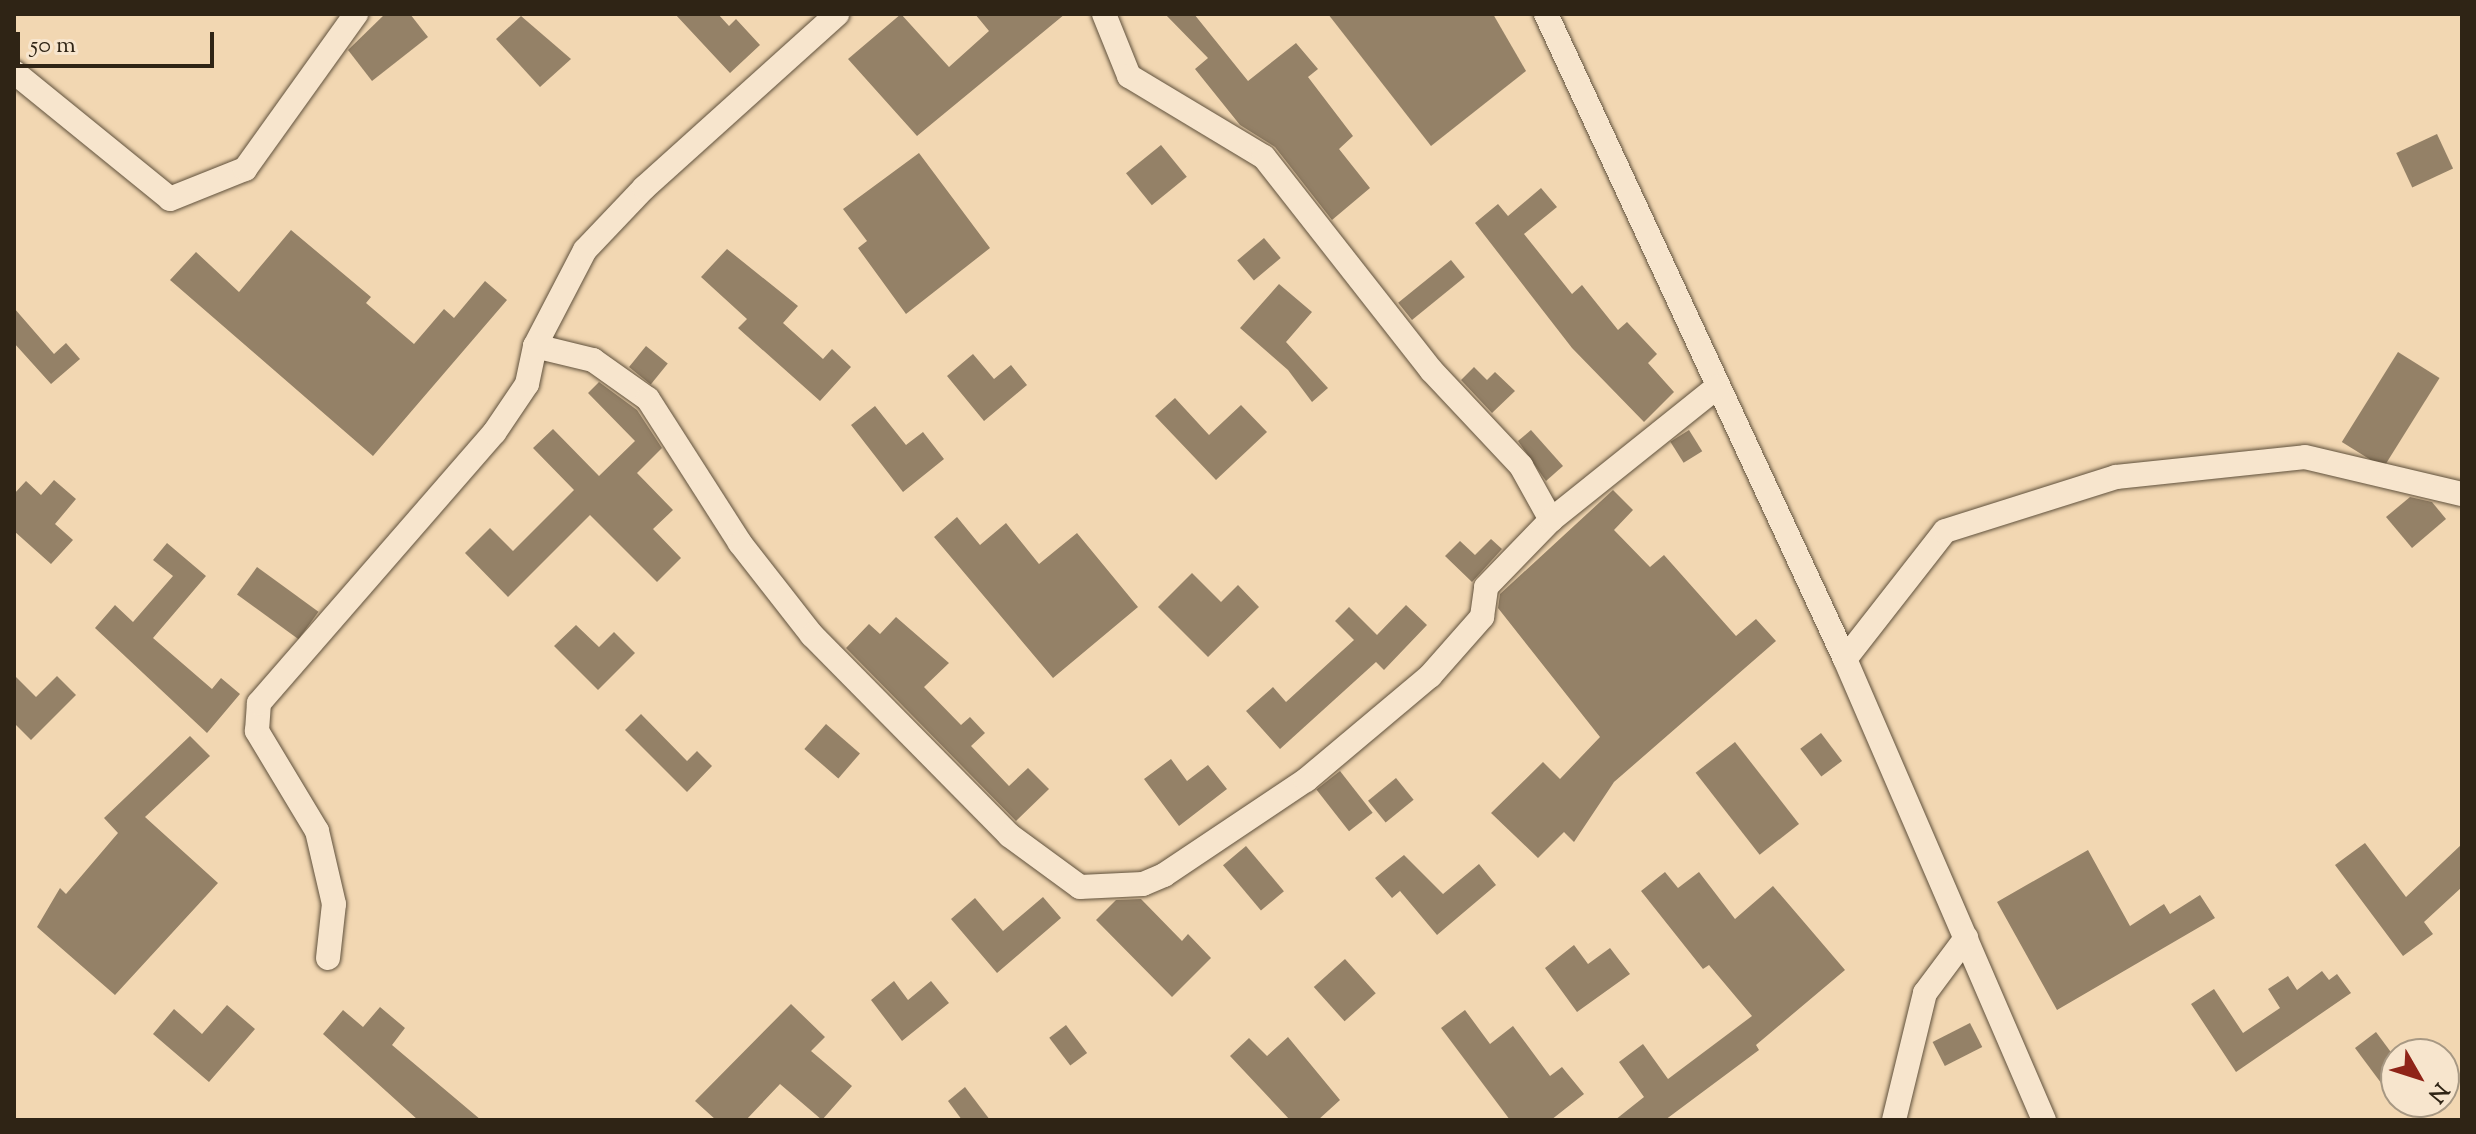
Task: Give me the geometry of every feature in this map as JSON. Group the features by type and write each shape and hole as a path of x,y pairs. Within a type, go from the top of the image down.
{"street":[{"path":"14,72 170,199 245,169 356,14"},
{"path":"328,958 334,904 317,831 257,731 259,703 494,433 527,384 535,346 585,250 644,188 837,14"},
{"path":"1104,14 1129,76 1264,157 1431,370 1521,466 1551,520"},
{"path":"1546,14 1845,659 2044,1120"},
{"path":"535,346 593,360 648,399 740,543 812,635 1009,835 1080,887 1143,884 1164,875 1306,780 1430,676 1482,617 1486,587 1551,520 1717,387"},
{"path":"1845,659 1945,531 2116,477 2305,457 2462,494"},
{"path":"1894,1120 1925,993 1966,938"}],"building":[{"path":"385,14 410,14 428,37 372,81 348,50"},
{"path":"675,14 718,14 729,26 736,19 760,45 730,73"},
{"path":"901,14 949,67 989,31 975,14 1065,14 917,136 848,59"},
{"path":"1165,14 1194,14 1248,81 1296,43 1318,69 1308,77 1353,136 1339,149 1370,188 1332,220 1275,147 1240,125 1195,69 1208,58"},
{"path":"1328,14 1493,14 1526,71 1431,146"},
{"path":"521,16 571,59 540,87 496,39"},
{"path":"2437,134 2453,168 2412,187 2396,153"},
{"path":"1161,145 1187,177 1152,205 1126,173"},
{"path":"919,153 990,248 906,314 858,248 867,241 843,209"},
{"path":"1541,188 1557,207 1524,234 1572,294 1582,285 1618,330 1627,322 1657,354 1648,363 1674,392 1644,422 1572,348 1475,223 1498,204 1508,216"},
{"path":"291,230 371,297 366,303 414,344 444,309 454,318 485,281 507,300 373,456 170,280 196,252 239,292"},
{"path":"1264,238 1281,258 1254,280 1237,260"},
{"path":"727,249 798,306 783,323 823,359 832,349 851,367 820,401 738,328 747,319 701,277"},
{"path":"1451,260 1465,277 1412,320 1398,303"},
{"path":"1279,284 1312,312 1286,342 1328,388 1312,402 1288,370 1240,328"},
{"path":"14,308 54,354 66,343 80,359 51,384 14,343"},
{"path":"646,346 668,364 651,385 629,367"},
{"path":"2398,352 2440,378 2383,468 2342,442"},
{"path":"973,354 994,379 1011,365 1027,385 984,421 947,376"},
{"path":"1474,367 1487,380 1495,372 1515,391 1492,413 1461,380"},
{"path":"599,382 637,410 662,448 637,473 673,510 653,529 681,558 657,582 590,515 508,597 465,553 490,528 513,551 574,490 533,448 553,429 599,476 635,441 588,393"},
{"path":"1175,398 1209,435 1241,405 1267,432 1216,480 1155,416"},
{"path":"875,406 906,445 923,432 944,459 903,492 851,425"},
{"path":"1531,430 1563,466 1546,481 1518,441"},
{"path":"1689,430 1702,451 1684,463 1670,442"},
{"path":"54,480 76,499 55,524 73,540 51,564 14,531 14,494 26,481 41,495"},
{"path":"1613,490 1633,510 1614,530 1650,567 1664,555 1736,636 1756,619 1776,641 1614,782 1574,842 1564,832 1538,858 1491,813 1543,762 1560,779 1600,737 1498,608 1500,594"},
{"path":"2410,497 2432,502 2446,519 2412,548 2386,517"},
{"path":"957,517 980,545 1006,523 1039,564 1077,533 1138,607 1053,678 934,537"},
{"path":"1491,539 1502,549 1472,582 1445,556 1460,541 1475,555"},
{"path":"167,543 206,576 153,638 212,689 221,678 240,694 207,733 95,628 115,605 133,622 173,576 153,560"},
{"path":"257,567 318,612 299,639 237,595"},
{"path":"1192,573 1221,602 1238,585 1259,607 1208,657 1158,607"},
{"path":"1406,605 1427,625 1384,670 1376,662 1280,749 1246,711 1273,687 1286,702 1354,640 1335,621 1349,607 1377,635"},
{"path":"896,617 949,663 924,687 961,725 970,717 985,733 971,746 1009,786 1028,768 1049,789 1016,821 846,648 869,624 880,634"},
{"path":"576,625 599,647 614,632 635,653 598,690 554,646"},
{"path":"14,675 36,697 57,676 76,695 31,740 14,723"},
{"path":"641,714 687,761 697,751 712,766 687,792 625,730"},
{"path":"826,724 860,754 838,778 804,749"},
{"path":"1821,733 1842,761 1821,777 1800,749"},
{"path":"190,736 210,756 145,817 218,883 115,995 37,927 60,888 66,894 118,833 104,818"},
{"path":"1735,742 1799,824 1760,855 1696,773"},
{"path":"1171,759 1187,781 1208,765 1227,789 1179,826 1144,779"},
{"path":"1340,771 1373,813 1349,831 1316,789"},
{"path":"1396,778 1414,800 1386,822 1368,801"},
{"path":"2365,843 2406,897 2462,844 2462,887 2424,922 2433,934 2403,956 2335,865"},
{"path":"1246,846 1284,891 1261,910 1223,865"},
{"path":"2088,850 2130,926 2164,904 2170,914 2200,895 2215,918 2057,1010 1997,902"},
{"path":"1404,855 1443,894 1479,864 1496,885 1437,935 1400,891 1392,898 1375,878"},
{"path":"1665,872 1678,888 1699,872 1735,919 1773,886 1845,970 1756,1045 1759,1050 1665,1120 1615,1120 1644,1097 1619,1062 1643,1044 1668,1079 1752,1016 1709,965 1703,969 1641,891"},
{"path":"1043,897 1061,918 997,973 951,919 975,898 1003,931"},
{"path":"1141,899 1182,941 1188,934 1211,958 1172,997 1096,920 1116,900"},
{"path":"1574,945 1588,964 1610,948 1630,974 1577,1012 1545,968"},
{"path":"1345,959 1376,993 1345,1021 1314,987"},
{"path":"2322,971 2329,980 2337,974 2351,993 2236,1072 2191,1004 2214,989 2243,1033 2280,1008 2268,989 2288,976 2297,990"},
{"path":"894,981 908,1000 931,981 949,1003 902,1041 871,1000"},
{"path":"791,1004 825,1037 811,1051 852,1086 822,1120 780,1084 746,1120 716,1120 695,1101"},
{"path":"227,1005 255,1029 209,1082 153,1034 174,1009 202,1034"},
{"path":"380,1007 405,1028 392,1045 481,1120 418,1120 323,1034 343,1010 363,1027"},
{"path":"1465,1010 1490,1044 1513,1026 1550,1076 1562,1067 1584,1094 1551,1120 1510,1120 1441,1028"},
{"path":"1970,1023 1982,1047 1945,1066 1933,1042"},
{"path":"1066,1025 1087,1053 1070,1066 1049,1038"},
{"path":"2376,1032 2380,1038 2380,1082 2355,1048"},
{"path":"1288,1037 1340,1100 1318,1120 1290,1120 1230,1056 1249,1038 1267,1056"},
{"path":"965,1087 990,1120 962,1120 948,1101"}]}
